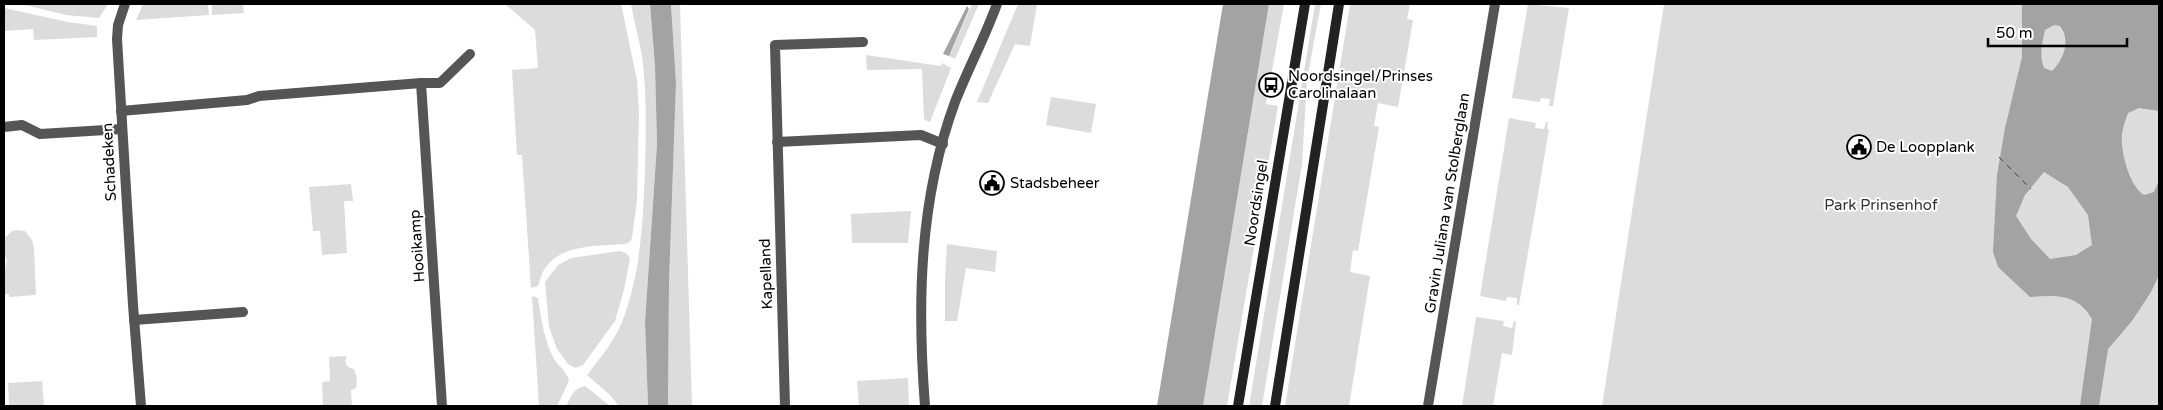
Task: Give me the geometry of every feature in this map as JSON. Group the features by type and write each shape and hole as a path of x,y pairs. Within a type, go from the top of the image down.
{"main road":[{"name":"Noordsingel","path":"1238,406 1305,4"},
{"path":"1275,406 1339,4"}],"street":[{"name":"Schadeken","path":"125,4 118,24 121,110 141,406"},
{"path":"925,406 920,309 921,260 926,212 955,102 997,4"},
{"name":"Gravin Juliana van Stolberglaan","path":"1428,406 1495,4"},
{"name":"Kapelland","path":"785,406 775,45 863,42"},
{"path":"121,110 247,100 258,96 440,83 470,54"},
{"name":"Hooikamp","path":"420,83 442,406"},
{"path":"4,127 22,125 40,134 122,129"},
{"path":"777,142 921,135 943,144"},
{"path":"134,320 243,312"}],"green space":[{"path":"21,4 108,4 99,18 66,15"},
{"path":"143,4 208,4 209,15 136,20"},
{"path":"212,4 257,4 243,5 244,13 212,15"},
{"path":"505,4 621,4 637,80 639,112 637,200 630,242 593,246 571,250 562,254 553,259 546,267 538,286 531,288 522,155 517,155 512,70 538,68 535,30"},
{"path":"631,4 650,4 655,67 657,144 645,322 648,406 619,406 610,395 587,375 611,343 622,322 633,285 640,247 646,127 644,70"},
{"path":"671,4 680,4 692,406 668,406 669,284 676,83"},
{"path":"972,4 979,4 955,59 949,56"},
{"path":"1018,4 1037,4 1030,46 1015,44 988,103 977,102"},
{"path":"1269,4 1284,4 1266,104 1278,106 1227,406 1203,406"},
{"path":"1315,4 1321,4 1307,80 1302,164 1262,406 1249,406"},
{"path":"1350,4 1410,4 1407,19 1413,20 1398,107 1378,103 1374,126 1379,127 1358,251 1353,250 1350,272 1370,276 1349,406 1285,406"},
{"path":"1528,4 1569,8 1553,106 1549,106 1550,99 1541,98 1540,102 1512,98"},
{"name":"Park Prinsenhof","path":"1664,4 2159,4 2159,406 1602,406"},
{"path":"4,8 68,22 97,26 97,37 34,40 33,29 4,31"},
{"path":"866,55 941,66 942,63 951,68 930,122 924,120 922,69 867,70"},
{"path":"1051,97 1096,104 1091,133 1046,125"},
{"path":"1509,118 1536,123 1535,128 1544,129 1546,122 1548,122 1547,129 1549,130 1519,305 1517,305 1517,298 1507,297 1506,301 1480,296"},
{"path":"351,184 353,201 344,201 347,253 322,255 320,231 313,231 309,187"},
{"path":"911,211 908,243 852,243 851,214"},
{"path":"12,231 25,231 32,240 36,295 9,297 9,294 4,294 4,274 7,260 4,254 4,239"},
{"path":"947,244 997,251 995,272 966,268 957,321 945,321"},
{"path":"620,251 626,253 630,258 624,290 615,321 583,365 575,368 568,364 557,349 549,327 545,282 558,265 571,258"},
{"path":"532,296 538,298 543,329 554,359 567,374 569,381 557,406 539,406"},
{"path":"1476,317 1504,321 1503,326 1512,328 1514,321 1516,321 1512,355 1502,353 1493,406 1462,406"},
{"path":"347,356 346,365 354,369 357,378 356,388 351,390 352,406 323,406 322,382 330,381 329,357"},
{"path":"908,378 909,406 859,406 857,381"},
{"path":"42,381 44,406 9,406 8,383"},
{"path":"585,386 610,406 566,406 575,391"}],"shaded area":[{"path":"650,4 671,4 676,83 669,284 668,406 648,406 645,322 657,144 655,67"},
{"path":"1223,4 1269,4 1203,406 1157,406"},
{"path":"2022,4 2159,4 2159,111 2139,108 2128,113 2122,130 2122,149 2130,176 2134,184 2144,195 2154,192 2159,180 2159,275 2151,292 2132,321 2108,349 2099,406 2080,406 2092,319 2080,304 2073,300 2057,296 2030,297 1998,267 1993,252 1997,175 2005,128 2022,57","holes":["2054,25 2060,26 2063,31 2065,49 2060,61 2052,71 2044,68 2041,49 2045,30","2044,172 2068,187 2088,215 2092,245 2076,255 2050,259 2031,239 2016,216 2025,195"]},
{"path":"967,6 969,9 949,56 943,54"}],"ferry route":[{"path":"1999,157 2031,189"}],"place":[{"name":"Noordsingel/Prinses Carolinalaan","path":"1271,85"},
{"name":"De Loopplank","path":"1859,147"},
{"name":"Stadsbeheer","path":"992,183"}]}
